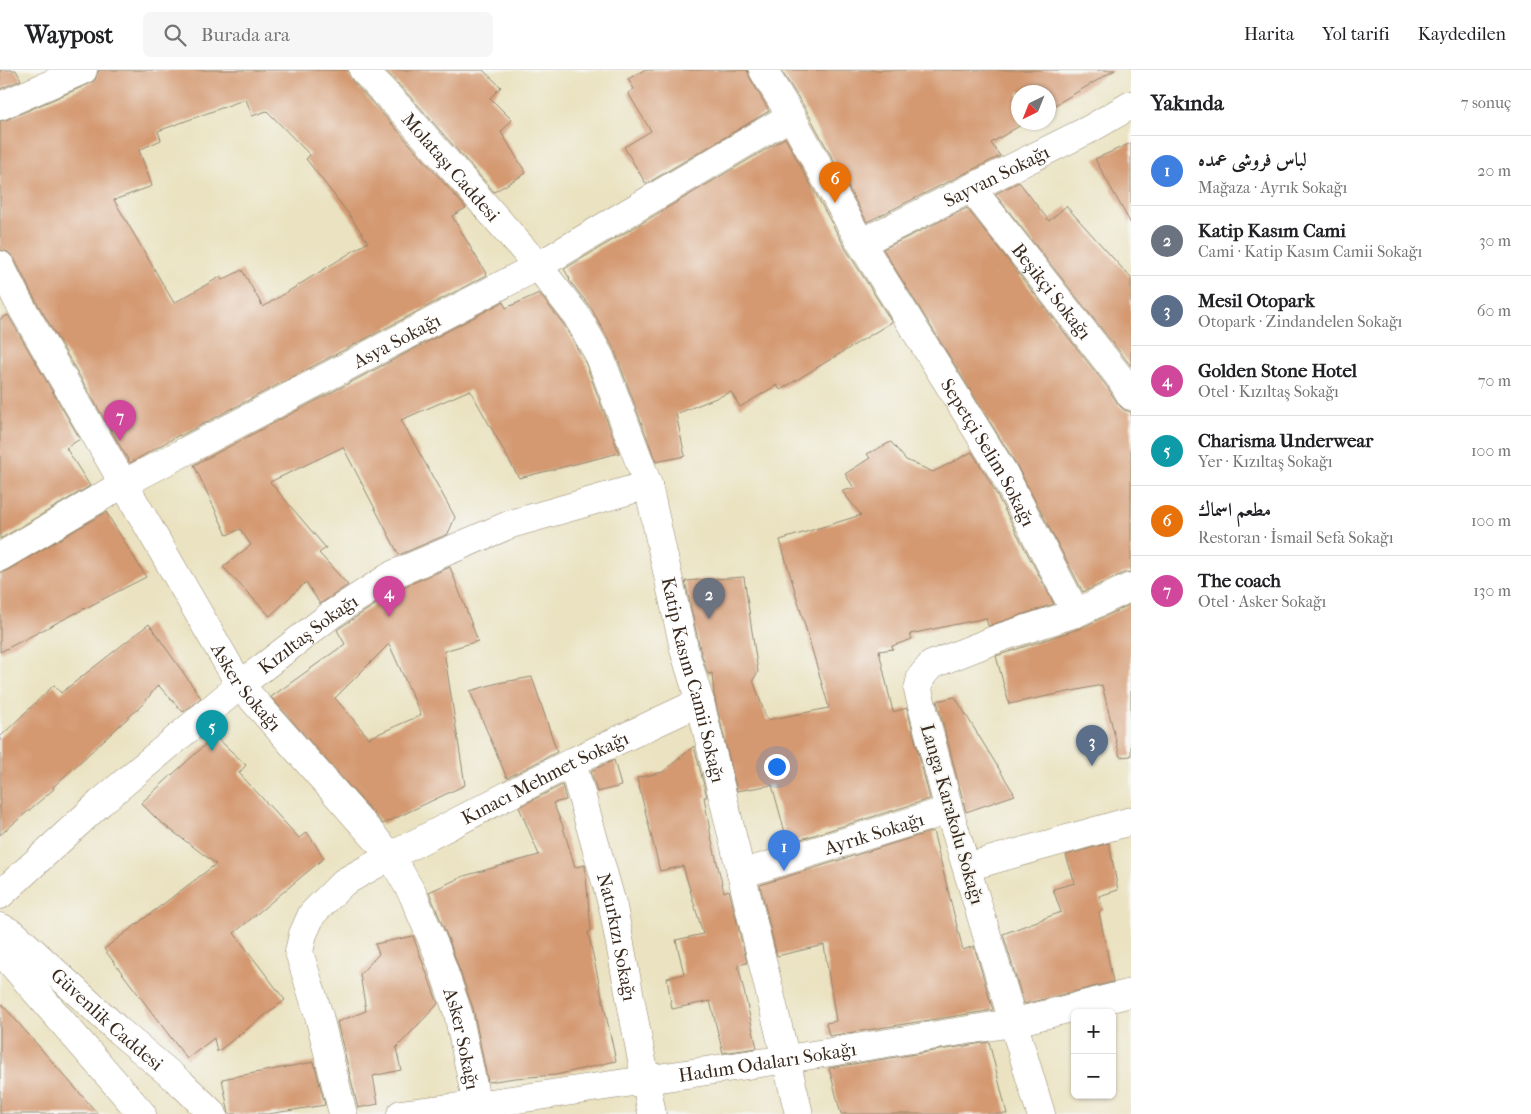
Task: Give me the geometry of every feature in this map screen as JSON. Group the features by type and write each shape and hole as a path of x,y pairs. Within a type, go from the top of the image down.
{"street":[{"path":"0,106 82,70"},
{"name":"Molataşı Caddesi","path":"363,70 538,266"},
{"name":"Sepetçi Selim Sokağı","path":"763,70 861,243 1003,472 1076,613"},
{"name":"Sayvan Sokağı","path":"861,243 1090,129 1131,105"},
{"name":"Asya Sokağı","path":"0,558 123,484 538,266 790,116"},
{"name":"Beşikçi Sokağı","path":"971,188 1121,379 1131,396"},
{"name":"Asker Sokağı","path":"0,265 18,301 240,685 391,856 412,895 436,949 458,1014 477,1105"},
{"name":"Katip Kasım Camii Sokağı","path":"538,266 576,316 600,357 648,485 685,653 700,702 799,1114"},
{"name":"Kızıltaş Sokağı","path":"0,895 100,803 240,685 332,614 394,574 511,524 648,485"},
{"path":"1076,613 1131,586"},
{"name":"Langa Karakolu Sokağı","path":"1041,1114 949,810 918,690 921,677 932,665 967,650 1076,613"},
{"name":"Kınacı Mehmet Sokağı","path":"343,1114 319,1016 299,952 303,934 312,914 344,882 391,856 572,762 700,702"},
{"name":"Natırkızı Sokağı","path":"572,762 613,907 652,1114"},
{"name":"Ayrık Sokağı","path":"741,874 949,810"},
{"path":"967,867 1131,821"},
{"name":"Güvenlik Caddesi","path":"0,927 14,934 112,1025 214,1114"},
{"path":"0,950 142,1114"},
{"name":"Hadım Odaları Sokağı","path":"401,1114 477,1105 646,1080 1012,1023 1131,993"}],"building":[{"path":"0,70 16,70 21,80 0,89"},
{"path":"348,70 352,81 466,208 452,216 487,275 179,435 130,463 32,294 14,258 8,252 0,250 0,121 89,84 95,80 98,71","holes":["246,99 252,116 267,111 310,155 306,159 368,242 263,307 242,270 222,280 220,277 174,303 114,200 152,186 139,150 161,140 158,131"]},
{"path":"385,70 483,70 501,87 490,98 512,120 501,132 526,173 494,192"},
{"path":"644,70 747,70 769,111 646,184 624,147 651,131 628,93 634,89 628,79"},
{"path":"781,70 1115,70 1056,104 1056,85 1011,85 1011,130 1013,130 991,143 1000,156 867,222 805,108"},
{"path":"785,138 847,251 892,322 780,390 777,385 740,407 731,392 676,414 685,456 656,462 614,349 591,308 569,280 564,269"},
{"path":"1131,143 1131,224 1095,159"},
{"path":"1019,182 1049,221 1066,206 1131,278 1131,366 995,194"},
{"path":"967,208 1108,388 1118,404 1124,410 1131,412 1131,572 1124,573 1083,592 1016,464 883,249"},
{"path":"539,293 564,325 586,364 619,453 519,478 470,390 401,420 455,517 448,534 399,555 343,447 270,482 326,548 319,553 348,585 320,604 306,582 270,616 223,567 251,545 240,529 227,535 194,465 503,302 506,308"},
{"path":"8,315 80,439 66,448 90,486 0,539 0,319"},
{"path":"891,442 906,460 933,472 972,452 989,480 1054,604 988,626 986,618 910,634 912,639 892,646 893,649 879,651 893,712 907,708 930,799 785,844 782,838 786,836 772,785 737,791 714,695 712,673 708,674 700,649 685,581 744,577 758,672 753,680 767,720 829,708 780,540 861,515 842,491 854,488 845,474 870,458 867,454"},
{"path":"106,512 146,577 0,652 0,573"},
{"path":"450,567 478,641 444,651 465,785 383,824 271,697 345,644 337,630 401,588","holes":["389,644 421,715 369,738 335,698"]},
{"path":"1131,604 1131,756 1120,757 1102,685 1009,704 996,656 1081,628"},
{"path":"149,624 201,698 183,712 158,685 143,704 53,787 54,789 0,835 0,737 54,685 61,693"},
{"path":"532,677 557,752 507,778 470,691 498,683"},
{"path":"955,697 1015,795 966,812 937,701"},
{"path":"219,723 221,726 207,738 205,735"},
{"path":"215,736 246,765 239,773 299,838 307,832 324,858 234,933 285,1000 217,1052 214,1038 187,1059 104,949 216,864 159,821 141,803"},
{"path":"694,746 707,797 704,797 711,837 724,892 729,890 747,963 738,965 757,1048 723,1053 710,1001 672,1009 667,978 684,974 676,940 703,934 683,866 660,871 637,778 663,772"},
{"path":"614,760 621,786 597,792 591,771"},
{"path":"562,785 566,800 553,803 562,824 575,867 585,865 591,931 588,932 616,1061 556,1075 488,1082 473,1008 450,943 429,892 464,876 539,855 519,807"},
{"path":"933,831 963,950 974,946 993,1010 829,1036 826,1023 836,1021 824,945 777,956 760,885"},
{"path":"1109,843 1118,890 1099,896 1103,910 1099,912 1113,982 1024,1004 1003,934 1061,912 1053,889 1075,883 1066,855"},
{"path":"413,936 438,1004 396,1048 401,1070 373,1076 378,1104 358,1108 337,1022 366,1011 360,974 379,954 375,944"},
{"path":"0,1002 98,1114 0,1114"},
{"path":"989,1042 1007,1114 841,1114 829,1068"},
{"path":"314,1062 325,1105 268,1114 229,1114 222,1079"}],"place":[{"name":"مطعم اسماك","path":"835,203"},
{"name":"The coach","path":"120,441"},
{"name":"Golden Stone Hotel","path":"389,617"},
{"name":"Katip Kasım Cami","path":"709,619"},
{"name":"Charisma Underwear","path":"212,751"},
{"name":"Mesil Otopark","path":"1092,766"},
{"name":"لباس فروشی عمده","path":"784,871"}]}
